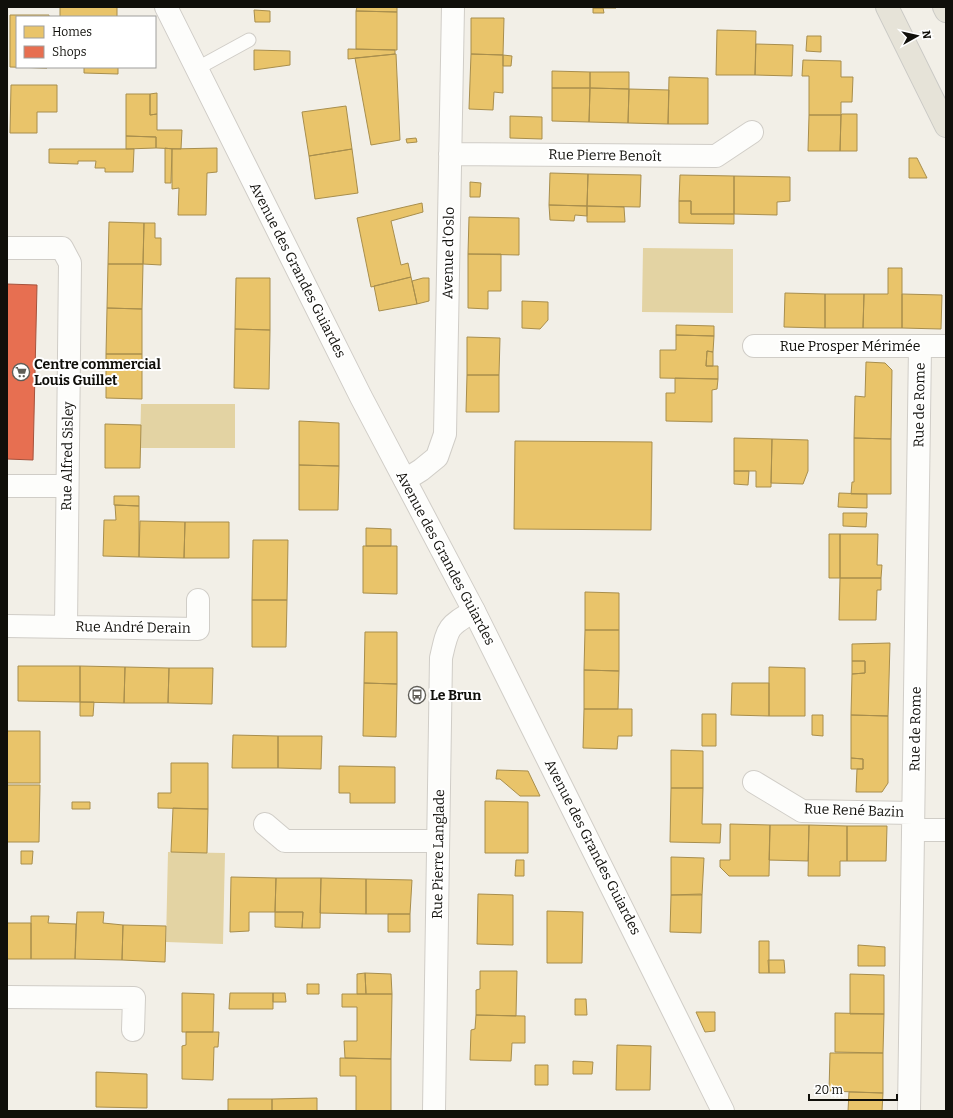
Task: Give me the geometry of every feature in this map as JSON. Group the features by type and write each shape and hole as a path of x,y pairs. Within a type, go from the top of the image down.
{"highway":[{"path":"887,7 946,126"},
{"path":"944,7 946,11"}],"street":[{"name":"Avenue des Grandes Guiardes","path":"166,7 405,480 474,610 723,1111"},
{"name":"Avenue d'Oslo","path":"405,480 437,458 445,434 453,7"},
{"name":"Rue Pierre Benoît","path":"450,154 716,156 752,132"},
{"name":"Rue Alfred Sisley","path":"7,248 62,248 70,263 66,626"},
{"name":"Rue Prosper Mérimée","path":"754,346 946,346"},
{"name":"Rue de Rome","path":"909,1111 920,346"},
{"path":"7,486 67,486"},
{"name":"Rue André Derain","path":"66,626 198,628 198,600"},
{"name":"Rue Pierre Langlade","path":"434,1111 441,658 446,635 452,624 474,610"},
{"path":"7,626 66,626"},
{"name":"Rue René Bazin","path":"754,782 802,811 913,821 946,830"},
{"path":"264,824 284,841 438,841"},
{"path":"7,998 134,998 133,1030"}],"lane":[{"path":"196,68 249,40"}],"shaded area":[{"path":"643,248 733,249 733,313 642,312"},
{"path":"141,404 235,404 235,448 140,448"},
{"path":"168,852 225,853 223,944 166,942"}],"building: Homes":[{"path":"60,7 117,7 117,16 60,16"},
{"path":"357,7 397,7 397,12 356,11"},
{"path":"616,7 616,8 593,8"},
{"path":"593,8 603,8 604,13 593,13"},
{"path":"254,10 270,11 270,22 255,22"},
{"path":"356,11 397,12 397,50 356,49"},
{"path":"10,15 49,15 16,16 16,67 10,67"},
{"path":"471,18 504,18 503,55 471,54"},
{"path":"717,30 756,31 755,75 716,75"},
{"path":"807,36 821,36 821,52 806,51"},
{"path":"756,44 793,45 792,76 755,75"},
{"path":"348,49 395,50 395,54 348,59"},
{"path":"254,50 290,51 290,65 254,70"},
{"path":"396,54 400,140 371,145 355,58"},
{"path":"471,54 503,55 503,93 494,92 493,110 469,109"},
{"path":"503,55 512,56 511,66 503,66"},
{"path":"803,60 841,61 841,77 853,77 852,102 841,102 841,115 809,115 809,76 802,76"},
{"path":"84,68 118,68 118,74 84,73"},
{"path":"552,71 590,72 590,88 552,88"},
{"path":"590,72 629,72 629,89 590,88"},
{"path":"669,77 708,78 708,124 668,124"},
{"path":"11,85 57,85 57,112 37,112 37,133 10,133"},
{"path":"552,88 590,88 589,122 552,121"},
{"path":"590,88 629,89 628,123 589,122"},
{"path":"629,89 669,90 668,124 628,123"},
{"path":"157,93 157,114 150,115 150,94"},
{"path":"126,94 150,94 150,115 157,114 157,130 182,130 181,149 156,148 156,137 126,136"},
{"path":"346,106 352,149 309,156 302,112"},
{"path":"842,114 857,114 857,151 840,151"},
{"path":"809,115 841,115 840,151 808,151"},
{"path":"510,116 542,117 542,139 510,138"},
{"path":"126,136 156,137 156,148 126,149"},
{"path":"416,138 417,142 407,143 406,139"},
{"path":"165,148 172,149 171,183 165,183"},
{"path":"217,148 217,172 207,173 206,215 178,215 179,188 172,189 172,149"},
{"path":"49,149 134,149 133,172 105,172 105,168 95,168 96,161 78,161 78,164 49,163"},
{"path":"352,149 358,193 315,199 309,156"},
{"path":"909,158 917,158 927,178 909,178"},
{"path":"550,173 588,174 587,206 549,205"},
{"path":"588,174 641,175 640,207 587,206"},
{"path":"680,175 734,176 734,214 691,214 691,201 679,201"},
{"path":"734,176 790,177 790,201 777,202 777,215 734,214"},
{"path":"470,182 481,183 480,197 470,197"},
{"path":"679,201 691,201 691,214 734,214 734,224 679,223"},
{"path":"422,203 423,212 391,221 401,265 408,263 411,277 371,287 357,218"},
{"path":"549,205 587,206 587,216 575,215 574,221 550,220"},
{"path":"587,206 624,207 625,222 587,222"},
{"path":"469,217 519,218 519,255 468,254"},
{"path":"109,222 144,223 143,264 108,264"},
{"path":"144,223 155,223 155,238 161,238 161,265 143,264"},
{"path":"468,254 501,254 501,291 488,291 488,309 468,308"},
{"path":"108,264 143,264 142,309 107,308"},
{"path":"888,268 902,268 902,328 863,328 864,294 888,294"},
{"path":"411,277 417,304 379,311 374,286"},
{"path":"236,278 270,278 270,330 235,329"},
{"path":"429,278 429,301 417,304 412,281"},
{"path":"785,293 825,294 825,328 784,327"},
{"path":"825,294 864,294 863,328 825,328"},
{"path":"902,294 942,295 941,329 902,328"},
{"path":"522,301 548,302 548,320 540,329 522,328"},
{"path":"107,308 142,309 142,354 106,354"},
{"path":"676,325 714,326 714,336 676,335"},
{"path":"235,329 270,330 269,389 234,388"},
{"path":"676,335 714,336 713,352 707,351 706,366 718,366 718,379 660,378 660,350 676,350"},
{"path":"467,337 500,338 499,375 467,375"},
{"path":"707,351 713,352 713,366 706,366"},
{"path":"106,354 142,354 142,399 106,398"},
{"path":"866,362 885,363 892,370 891,439 854,438 855,396 865,397"},
{"path":"467,375 499,375 499,412 466,412"},
{"path":"675,378 718,379 717,389 712,390 712,422 666,421 666,393 675,393"},
{"path":"299,421 339,423 339,466 299,465"},
{"path":"105,424 141,425 140,468 105,468"},
{"path":"734,438 772,439 771,487 756,487 756,471 734,471"},
{"path":"854,438 891,439 891,494 851,494 852,482 854,482"},
{"path":"772,439 808,440 808,471 803,484 771,483"},
{"path":"515,441 652,442 651,530 514,529"},
{"path":"299,465 339,466 338,510 299,510"},
{"path":"734,471 749,471 748,485 734,484"},
{"path":"839,493 867,494 867,508 838,507"},
{"path":"114,496 139,496 139,506 114,505"},
{"path":"115,505 139,506 139,557 103,556 104,520 116,520"},
{"path":"843,513 867,513 866,527 843,526"},
{"path":"140,521 185,522 184,558 139,557"},
{"path":"185,522 229,522 229,558 184,558"},
{"path":"366,528 391,529 391,546 366,546"},
{"path":"829,534 840,534 840,578 829,578"},
{"path":"840,534 878,534 877,565 882,565 881,578 840,578"},
{"path":"253,540 288,540 287,600 252,600"},
{"path":"363,546 397,546 397,594 363,593"},
{"path":"840,578 881,578 881,590 877,590 876,620 839,620"},
{"path":"585,592 619,593 619,630 585,630"},
{"path":"252,600 287,600 286,647 252,647"},
{"path":"585,630 619,630 619,671 584,670"},
{"path":"365,632 397,632 397,684 364,683"},
{"path":"890,643 888,716 851,715 852,674 865,673 865,661 852,661 852,644"},
{"path":"852,661 865,661 865,673 852,674"},
{"path":"18,666 80,666 80,702 18,701"},
{"path":"80,666 125,667 124,703 80,702"},
{"path":"125,667 169,668 168,703 124,703"},
{"path":"769,667 805,668 805,716 769,716"},
{"path":"169,668 213,668 212,704 168,703"},
{"path":"584,670 619,671 618,709 584,709"},
{"path":"364,683 397,684 396,737 363,736"},
{"path":"732,683 769,683 769,716 731,715"},
{"path":"80,702 94,702 93,716 80,716"},
{"path":"584,709 632,709 632,736 618,736 617,749 583,748"},
{"path":"702,714 716,714 716,746 702,746"},
{"path":"812,715 823,715 823,736 812,735"},
{"path":"851,715 888,716 888,783 882,792 856,792 857,769 863,769 863,759 851,758"},
{"path":"7,731 40,731 40,783 7,783"},
{"path":"233,735 278,736 278,768 232,768"},
{"path":"278,736 322,736 321,769 278,768"},
{"path":"671,750 703,751 703,788 671,788"},
{"path":"851,758 863,759 863,769 851,769"},
{"path":"171,763 208,763 208,809 158,808 158,793 171,793"},
{"path":"339,766 395,767 395,803 350,803 350,793 339,793"},
{"path":"497,770 528,771 540,796 520,796 500,779 496,779"},
{"path":"7,785 40,785 39,842 7,842"},
{"path":"671,788 703,788 702,824 721,824 720,843 670,842"},
{"path":"485,801 528,802 528,853 485,853"},
{"path":"72,802 90,802 90,809 72,809"},
{"path":"173,808 208,809 207,853 171,852"},
{"path":"730,824 770,825 769,876 729,876 720,867 720,860 730,860"},
{"path":"770,825 809,825 808,861 769,860"},
{"path":"809,825 847,826 847,861 840,861 840,876 808,876"},
{"path":"847,826 887,826 886,861 847,861"},
{"path":"21,851 33,851 32,864 21,864"},
{"path":"671,857 704,858 702,895 671,895"},
{"path":"516,860 524,860 524,876 515,876"},
{"path":"231,877 276,878 275,912 249,912 249,931 230,932"},
{"path":"276,878 321,878 320,928 302,928 303,912 275,912"},
{"path":"321,878 366,879 366,914 320,913"},
{"path":"366,879 412,880 410,914 366,914"},
{"path":"478,894 513,895 513,945 477,944"},
{"path":"701,894 701,933 670,932 671,895"},
{"path":"547,911 583,912 582,963 547,963"},
{"path":"77,912 104,912 103,923 123,925 122,960 75,959"},
{"path":"275,912 303,912 302,928 275,927"},
{"path":"388,914 410,914 410,932 388,932"},
{"path":"31,916 49,916 48,923 76,924 75,959 31,959"},
{"path":"7,923 31,923 31,959 7,959"},
{"path":"123,925 166,926 165,962 122,960"},
{"path":"759,941 769,941 769,973 759,973"},
{"path":"858,945 885,947 885,966 858,966"},
{"path":"768,960 784,960 785,973 769,973"},
{"path":"480,971 517,971 516,1016 476,1015 476,990 480,989"},
{"path":"365,973 391,974 392,994 366,994"},
{"path":"365,973 366,994 357,994 357,974"},
{"path":"850,974 884,975 884,1014 850,1014"},
{"path":"307,984 319,984 319,994 307,994"},
{"path":"182,993 214,994 213,1032 182,1032"},
{"path":"230,993 273,993 273,1009 229,1009"},
{"path":"273,993 285,993 286,1002 273,1002"},
{"path":"342,994 392,994 391,1059 345,1058 344,1041 357,1041 357,1007 342,1007"},
{"path":"575,999 586,999 587,1015 575,1015"},
{"path":"696,1012 715,1012 715,1031 705,1032"},
{"path":"835,1013 884,1014 883,1053 835,1052"},
{"path":"476,1015 525,1016 525,1043 512,1043 511,1061 470,1060 471,1030 475,1029"},
{"path":"186,1032 219,1032 218,1047 214,1047 213,1080 182,1079 182,1046 186,1045"},
{"path":"617,1045 651,1046 650,1090 616,1090"},
{"path":"830,1053 883,1053 883,1093 829,1091"},
{"path":"340,1058 391,1059 391,1111 356,1111 356,1076 340,1076"},
{"path":"573,1061 593,1062 592,1074 573,1074"},
{"path":"535,1065 548,1065 548,1085 535,1085"},
{"path":"96,1072 147,1074 147,1108 96,1107"},
{"path":"849,1092 883,1093 882,1111 848,1111"},
{"path":"317,1098 317,1111 272,1111 272,1099"},
{"path":"228,1099 272,1099 272,1111 228,1111"}],"building: Shops":[{"name":"Centre commercial Louis Guillet","path":"7,284 37,285 33,460 7,459"}],"place":[{"name":"Centre commercial Louis Guillet","path":"21,372"},
{"name":"Le Brun","path":"417,695"}]}
